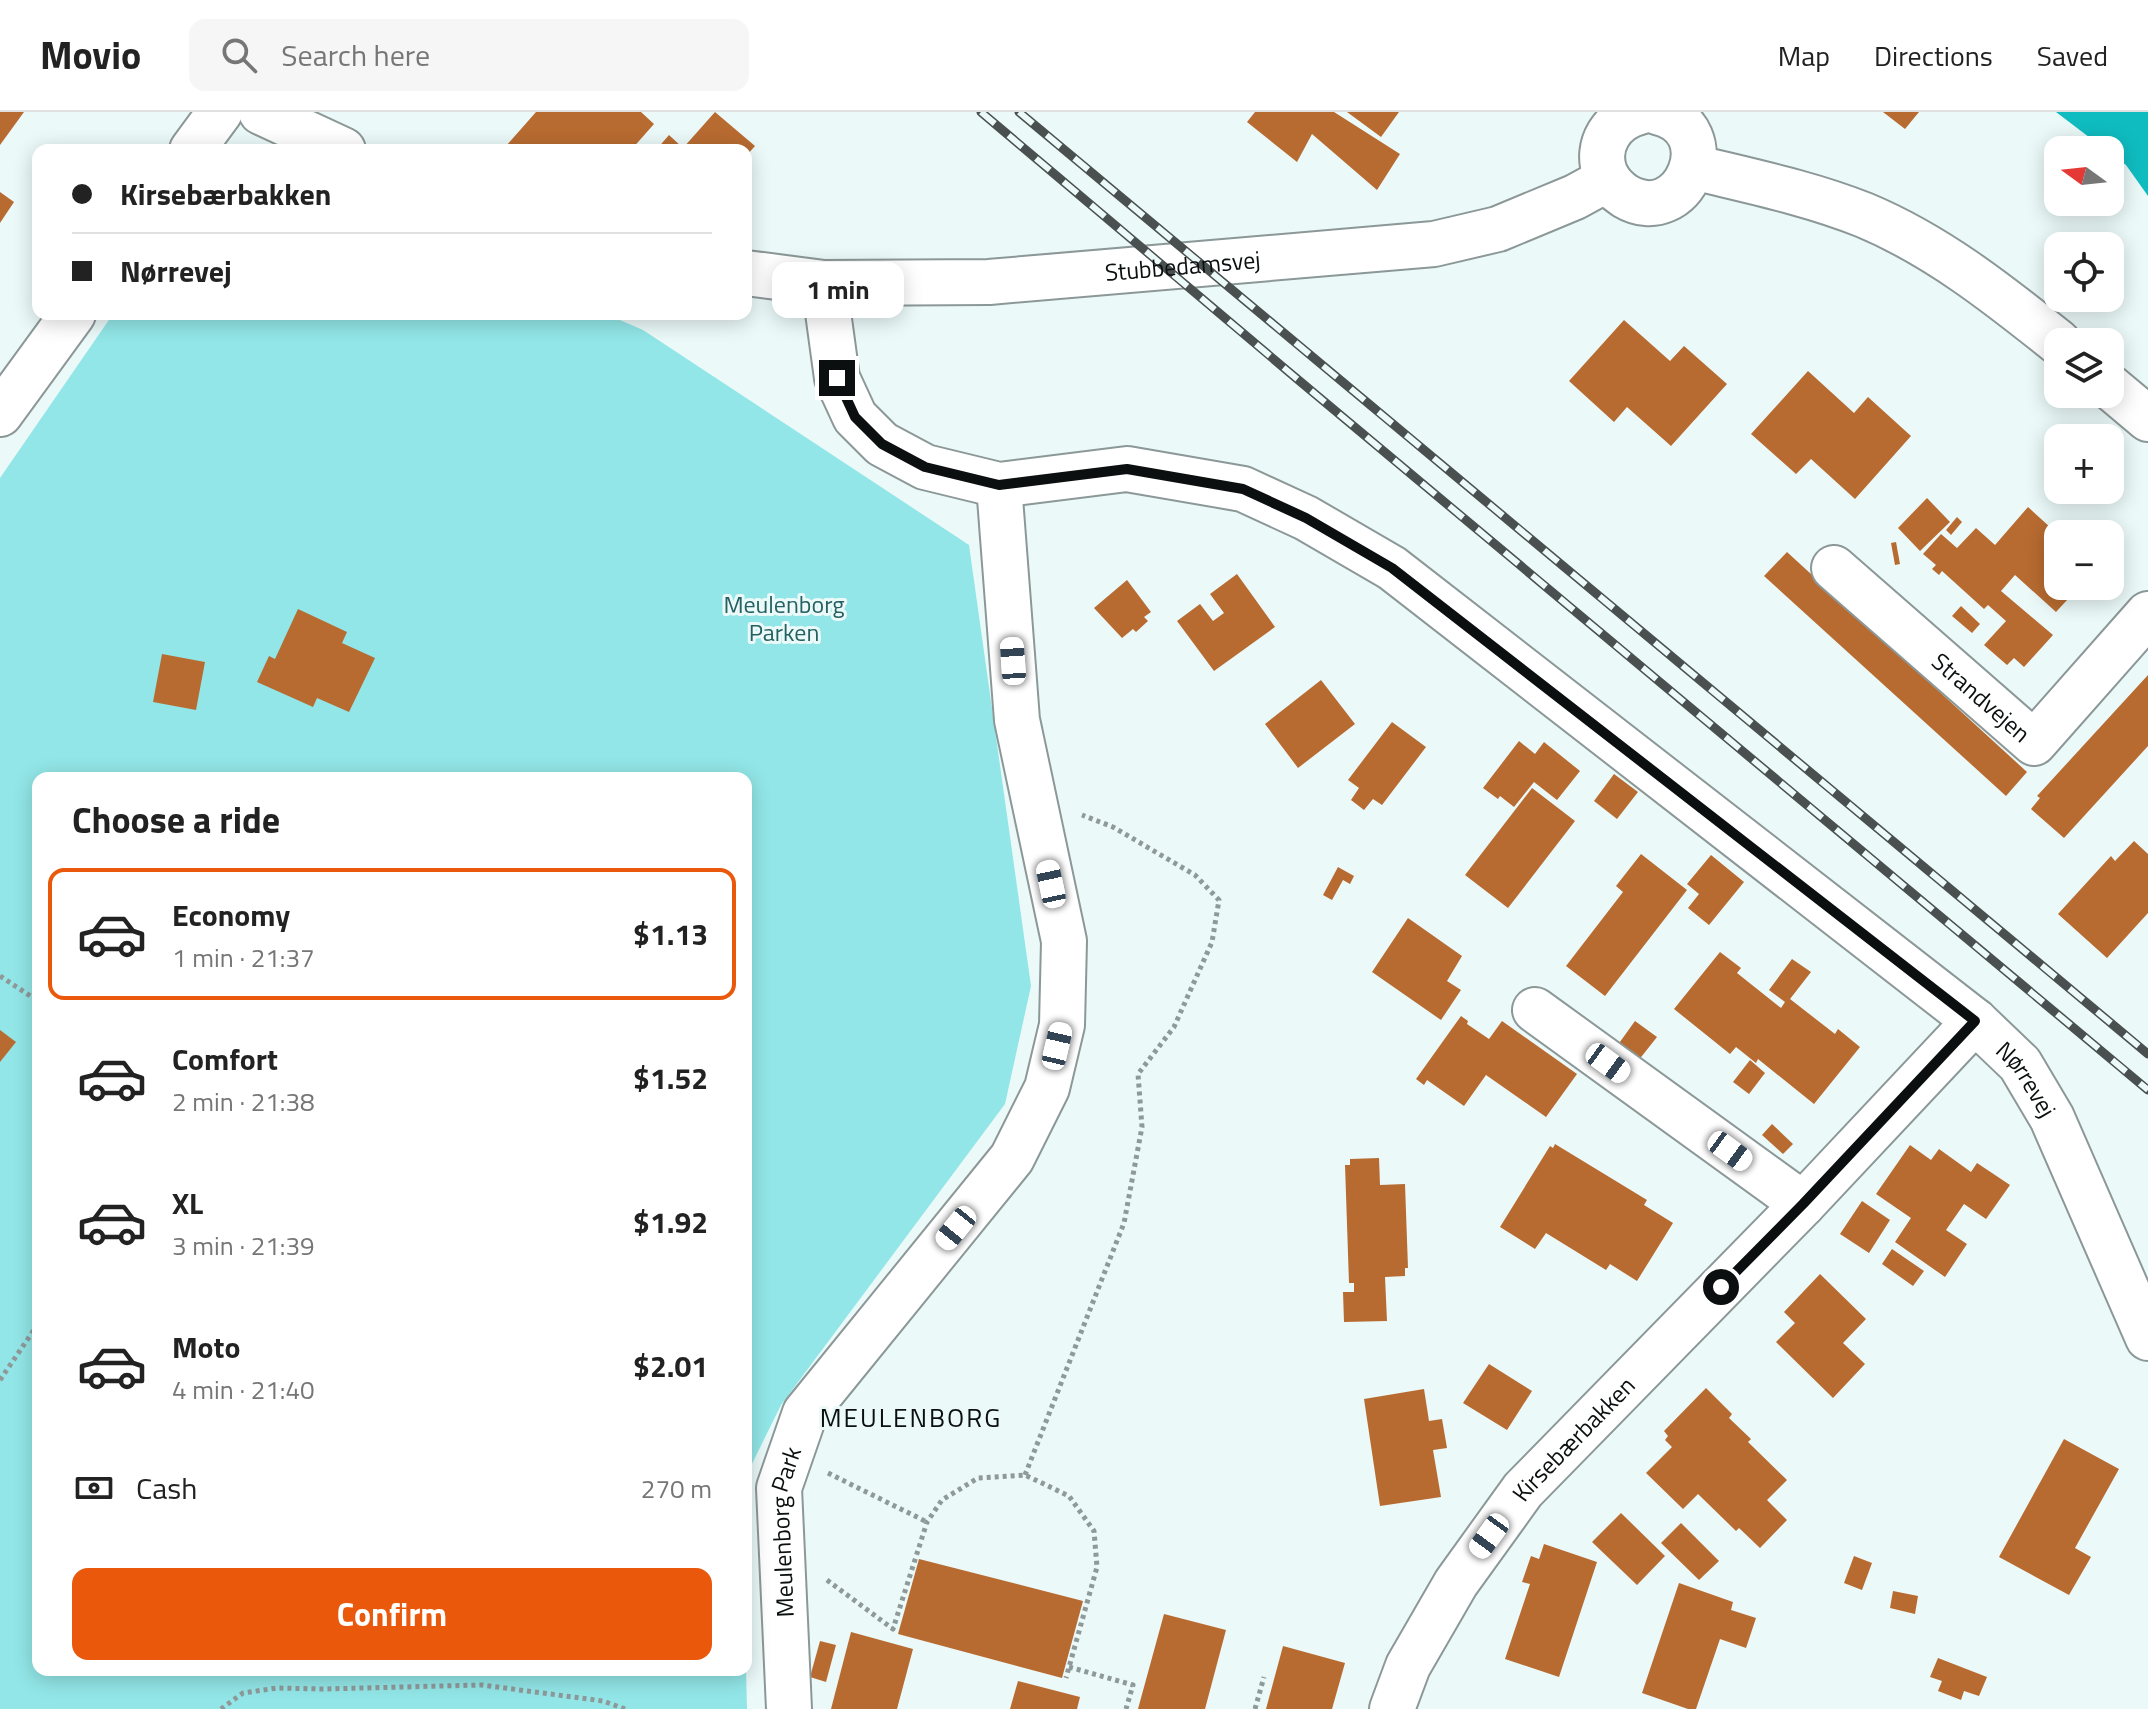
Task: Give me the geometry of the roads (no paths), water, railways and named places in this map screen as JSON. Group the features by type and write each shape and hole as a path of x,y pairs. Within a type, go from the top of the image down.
{"street":[{"path":"196,144 220,112"},
{"path":"261,112 330,144"},
{"path":"1641,112 1671,117 1689,136 1694,151 1693,167 1687,182 1676,193 1647,203 1631,199 1618,191 1608,179 1602,162 1607,136 1618,121 1641,112"},
{"path":"1693,167 1803,194 1865,216 1928,248 1994,291 2044,331"},
{"name":"Stubbedamsvej","path":"752,274 824,283 989,282 1434,244 1498,229 1575,197 1608,179"},
{"name":"Nørrevej","path":"824,283 837,378 855,417 882,444 925,467 999,485 1127,469 1243,489 1306,518 1392,568 1975,1021 2020,1064 2052,1118 2148,1338"},
{"path":"0,414 69,320"},
{"path":"2124,399 2148,419"},
{"name":"Meulenborg Park","path":"789,1709 779,1488 805,1413 1012,1158 1047,1088 1062,1025 1064,941 1017,720 999,485"},
{"name":"Strandvejen","path":"1834,568 2034,743 2148,614"},
{"path":"1535,1010 1803,1204"},
{"name":"Kirsebærbakken","path":"1392,1709 1408,1666 1456,1583 1523,1490 1803,1204 1975,1021"}],"railway":[{"path":"981,112 2148,1090"},
{"path":"1019,112 2148,1054"}],"district":[{"name":"MEULENBORG","path":"911,1417"}],"park label":[{"name":"Meulenborg Parken","path":"784,618"}]}
